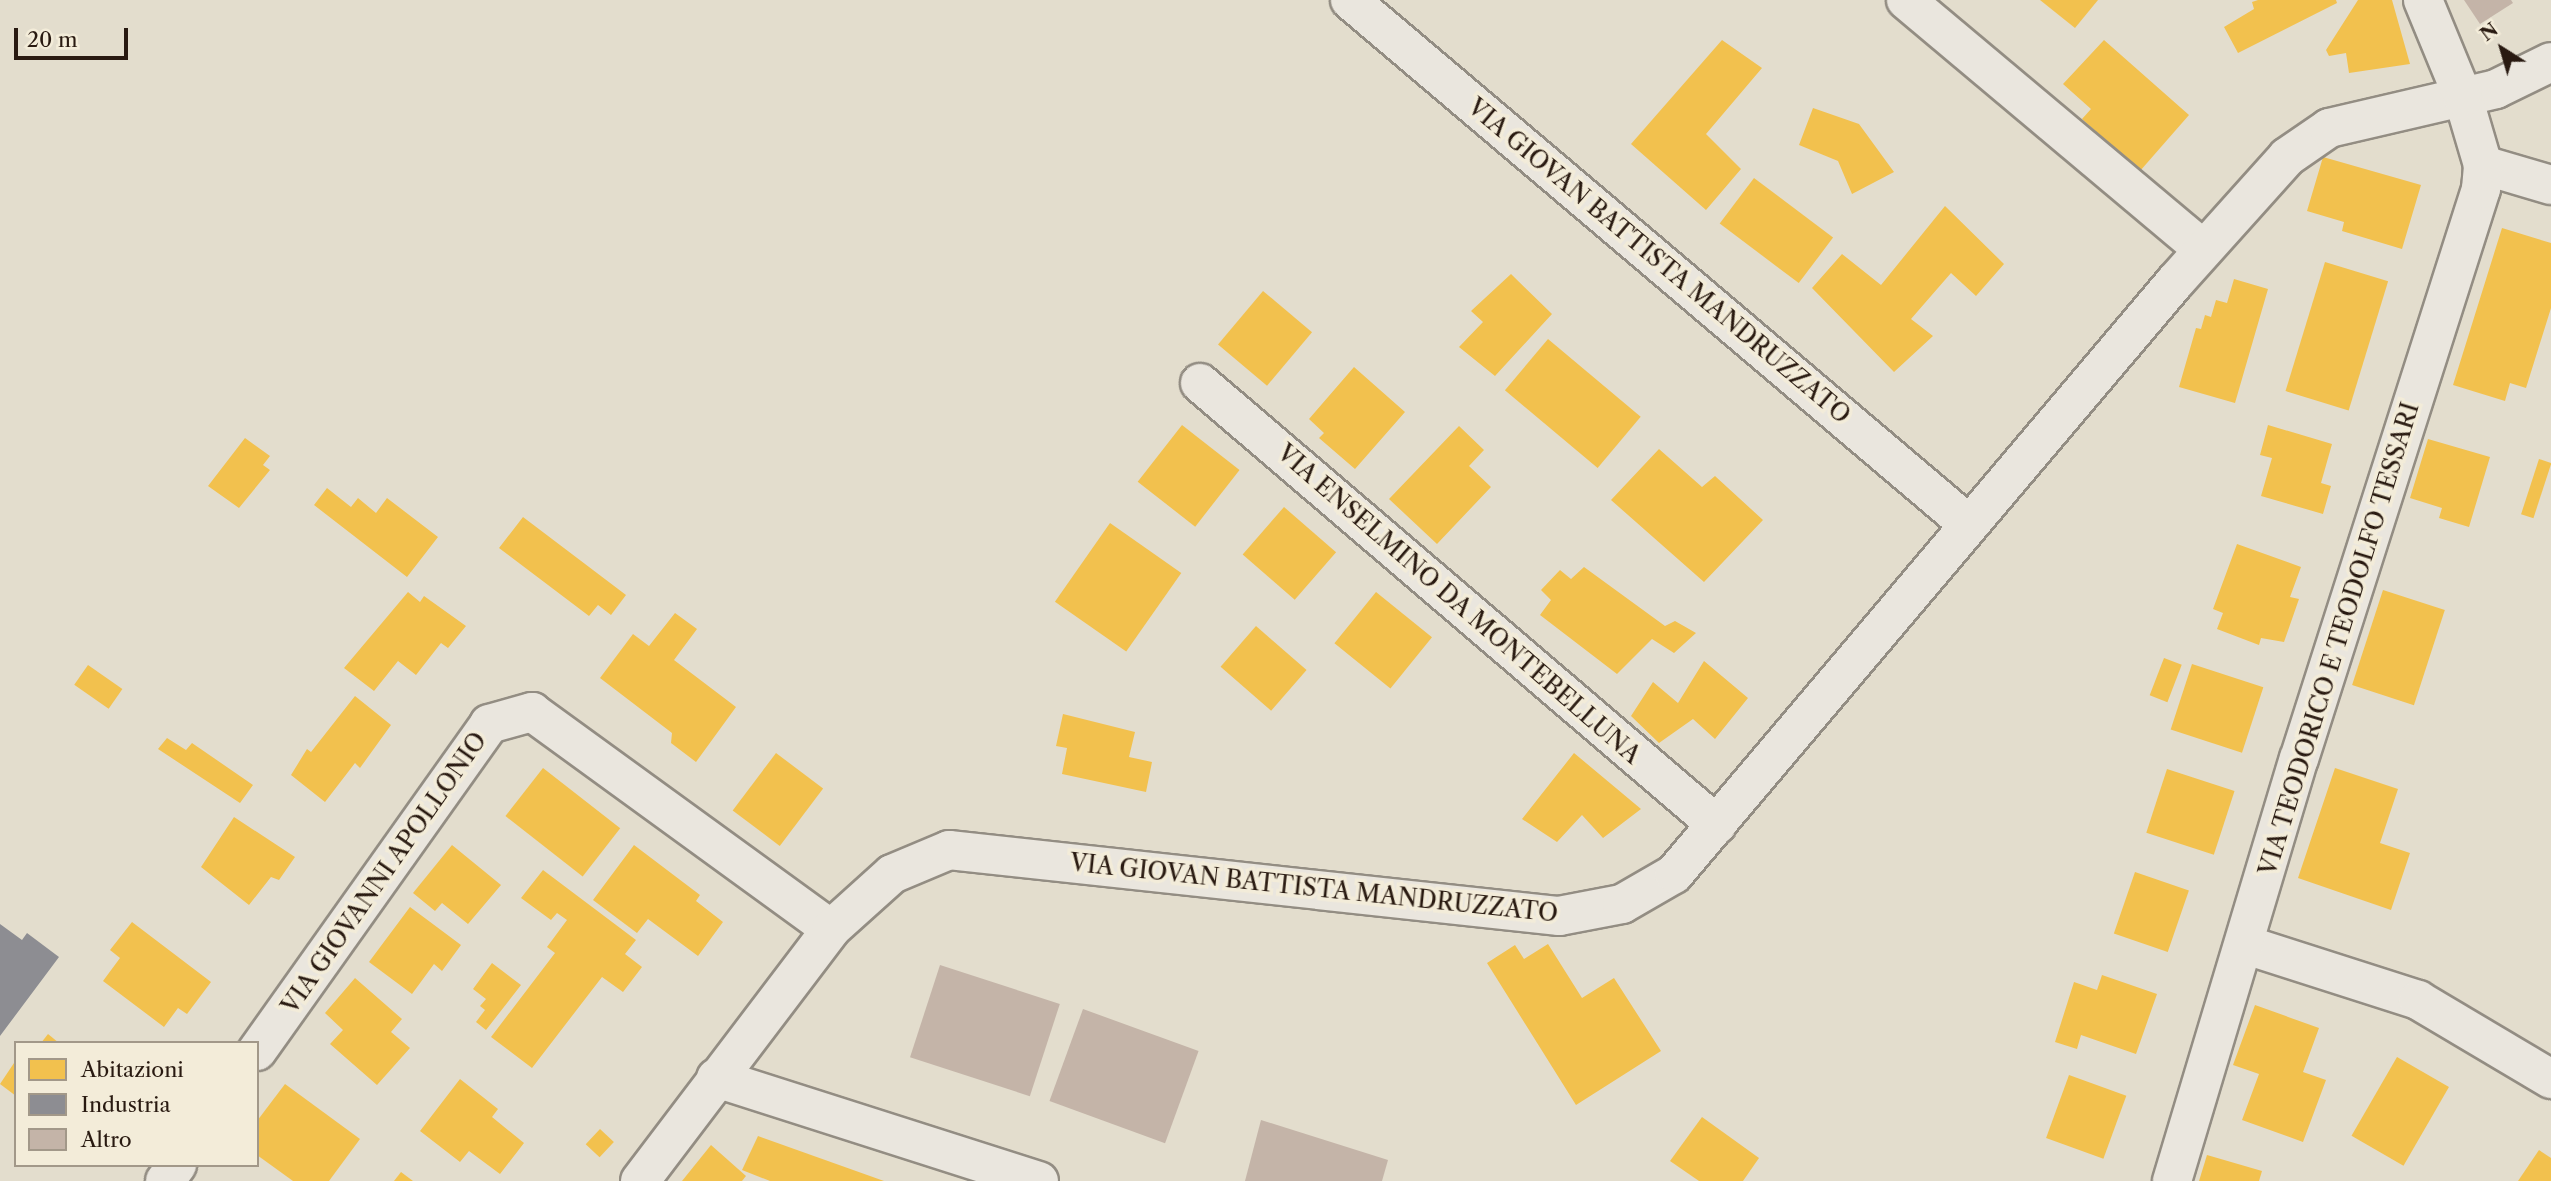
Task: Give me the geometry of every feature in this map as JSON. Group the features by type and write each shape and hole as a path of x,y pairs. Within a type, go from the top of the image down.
{"street":[{"name":"VIA GIOVAN BATTISTA MANDRUZZATO","path":"1350,0 1968,524"},
{"path":"1906,0 2203,249"},
{"path":"2423,0 2463,97"},
{"name":"VIA GIOVAN BATTISTA MANDRUZZATO","path":"640,1181 831,929 892,874 949,850 1559,916 1622,904 1674,874 2203,249 2287,157 2329,128 2463,97 2518,81 2551,62"},
{"name":"VIA TEODORICO E TEODOLFO TESSARI","path":"2172,1181 2246,945 2299,759 2481,189 2483,165 2463,97"},
{"path":"2483,165 2551,185"},
{"name":"VIA ENSELMINO DA MONTEBELLUNA","path":"1200,383 1717,825"},
{"name":"VIA GIOVANNI APOLLONIO","path":"259,1048 489,724 532,712 831,929"},
{"path":"2246,945 2418,1000 2551,1079"},
{"path":"716,1078 1039,1181"}],"building: Abitazioni":[{"path":"2040,0 2098,0 2075,28"},
{"path":"2336,0 2337,3 2238,53 2224,27 2254,9 2252,2"},
{"path":"2358,0 2392,0 2410,64 2349,73 2346,53 2329,56 2326,50"},
{"path":"1722,40 1762,68 1706,134 1741,169 1706,210 1631,144"},
{"path":"2104,40 2189,115 2140,171 2082,119 2091,109 2063,84"},
{"path":"1813,108 1859,124 1894,172 1852,194 1838,161 1799,145"},
{"path":"2323,157 2421,185 2402,249 2342,231 2344,222 2307,211"},
{"path":"1754,178 1833,238 1799,283 1720,224"},
{"path":"1945,206 2004,264 1976,296 1951,273 1911,319 1933,336 1894,372 1812,288 1842,254 1881,285"},
{"path":"2502,228 2551,243 2551,308 2526,388 2510,383 2505,401 2453,385"},
{"path":"2325,262 2388,281 2349,410 2286,391"},
{"path":"1511,274 1552,314 1495,376 1459,347 1483,322 1471,311"},
{"path":"2234,279 2268,289 2235,403 2179,387 2196,328 2201,329 2205,315 2211,317 2216,300 2227,303"},
{"path":"1263,291 1312,332 1267,386 1218,345"},
{"path":"1548,339 1641,417 1598,468 1505,390"},
{"path":"1354,367 1405,412 1355,469 1319,438 1324,433 1309,419"},
{"path":"1182,425 1240,470 1195,527 1138,482"},
{"path":"2268,425 2332,444 2321,483 2331,486 2323,514 2261,496 2272,458 2260,455"},
{"path":"1459,426 1484,450 1469,466 1491,487 1437,544 1389,499"},
{"path":"245,438 270,456 263,465 270,470 239,508 208,486"},
{"path":"2428,439 2490,457 2469,527 2439,518 2442,508 2410,498"},
{"path":"1659,449 1702,487 1715,476 1763,520 1704,582 1611,500"},
{"path":"2539,459 2551,464 2533,518 2521,514"},
{"path":"327,488 351,507 358,498 376,513 387,498 438,537 407,577 314,505"},
{"path":"1284,507 1336,552 1295,600 1243,555"},
{"path":"523,517 626,595 611,615 598,605 589,616 499,548"},
{"path":"1110,523 1181,573 1126,652 1055,602"},
{"path":"2237,544 2301,567 2290,597 2299,599 2284,642 2261,638 2259,645 2217,629 2223,613 2213,609"},
{"path":"1584,567 1665,626 1675,621 1696,633 1674,653 1652,639 1617,674 1540,615 1551,600 1541,590 1560,570 1571,579"},
{"path":"2383,590 2445,610 2414,705 2352,685"},
{"path":"408,592 420,602 424,596 466,626 448,648 441,643 416,675 398,661 374,691 344,668"},
{"path":"1376,592 1432,637 1390,689 1334,643"},
{"path":"675,613 697,629 674,660 736,707 696,762 671,743 672,733 600,678 633,634 649,646"},
{"path":"1256,626 1307,670 1271,711 1221,667"},
{"path":"2164,658 2182,665 2167,702 2150,695"},
{"path":"1704,661 1748,698 1715,739 1693,719 1659,743 1631,716 1653,682 1678,703"},
{"path":"2192,664 2263,687 2242,753 2171,730"},
{"path":"88,665 122,689 109,709 74,685"},
{"path":"355,696 391,725 360,768 355,763 325,802 291,775 307,749 311,752"},
{"path":"1063,714 1135,732 1129,757 1152,762 1146,792 1062,774 1067,748 1056,746"},
{"path":"167,738 186,750 192,743 253,785 240,803 158,749"},
{"path":"776,753 823,789 780,846 733,811"},
{"path":"1574,753 1641,809 1603,838 1582,815 1557,842 1522,819"},
{"path":"543,768 620,828 583,876 505,816"},
{"path":"2335,768 2398,789 2380,843 2410,853 2391,910 2298,878"},
{"path":"2167,769 2235,791 2214,855 2146,833"},
{"path":"234,817 295,857 279,880 271,877 249,905 201,867"},
{"path":"452,845 501,885 468,924 442,903 435,911 413,893"},
{"path":"634,845 700,895 696,901 723,922 698,956 648,919 637,933 593,900"},
{"path":"543,870 636,940 625,954 642,967 623,992 602,977 532,1068 491,1037 555,953 547,947 567,920 557,913 551,920 521,898"},
{"path":"2135,872 2189,891 2168,952 2114,933"},
{"path":"410,907 461,945 442,971 434,964 412,994 369,962"},
{"path":"132,922 211,982 187,1014 178,1008 164,1027 103,981 120,958 110,950"},
{"path":"1548,944 1582,998 1614,978 1661,1051 1576,1105 1487,963 1515,945 1524,959"},
{"path":"492,963 521,985 486,1030 476,1022 485,1010 480,1006 486,999 473,989"},
{"path":"2102,975 2157,994 2136,1054 2081,1035 2077,1049 2055,1042 2074,982 2097,990"},
{"path":"355,978 402,1019 391,1032 410,1048 377,1085 330,1044 343,1030 325,1013"},
{"path":"2255,1005 2319,1028 2303,1072 2326,1080 2303,1142 2242,1120 2259,1074 2233,1065"},
{"path":"48,1034 57,1041 43,1041"},
{"path":"2397,1057 2449,1087 2403,1166 2352,1136"},
{"path":"14,1063 14,1094 0,1084"},
{"path":"2069,1075 2126,1096 2103,1159 2046,1138"},
{"path":"460,1079 498,1109 492,1117 524,1143 500,1174 469,1151 460,1162 420,1131"},
{"path":"285,1084 360,1139 329,1181 293,1181 259,1156 259,1118"},
{"path":"1702,1117 1759,1158 1743,1181 1699,1181 1670,1161"},
{"path":"600,1129 614,1142 600,1157 586,1144"},
{"path":"758,1136 884,1181 770,1181 742,1170"},
{"path":"711,1145 746,1176 742,1181 682,1181"},
{"path":"2539,1150 2551,1158 2551,1181 2518,1181"},
{"path":"2207,1155 2262,1171 2259,1181 2199,1181"},
{"path":"401,1172 413,1181 394,1181"}],"building: Industria":[{"path":"0,924 22,940 27,933 59,957 0,1036"}],"building: Altro":[{"path":"2464,0 2511,0 2513,3 2480,24"},
{"path":"940,965 1060,1004 1030,1096 910,1057"},
{"path":"1083,1009 1199,1051 1165,1143 1049,1101"},
{"path":"1261,1120 1388,1160 1382,1181 1245,1181"}]}
